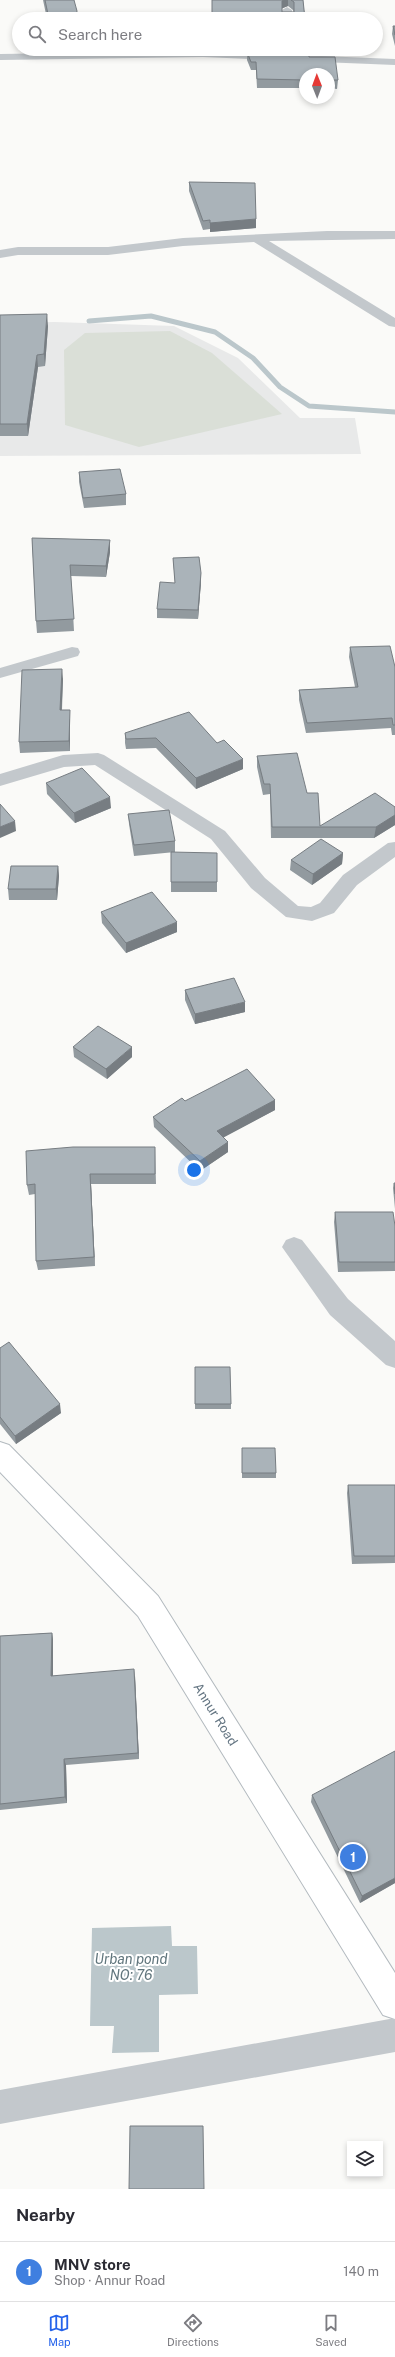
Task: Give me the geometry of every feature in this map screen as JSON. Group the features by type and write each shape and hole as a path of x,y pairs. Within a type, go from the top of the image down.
{"main road":[{"name":"Annur Road","path":"0,1454 148,1606 395,2003"}],"street":[{"path":"0,57 68,56"},
{"path":"343,56 395,62"},
{"path":"0,254 18,251 108,251 183,242 256,238 395,234"},
{"path":"256,238 334,288 394,323"},
{"path":"0,673 72,652"},
{"path":"0,780 63,760 98,759 218,835 258,883 293,912 312,914 327,908 350,880 395,848"},
{"path":"294,1247 339,1307 395,1358"},
{"path":"0,2107 395,2035"}],"shaded area":[{"path":"55,322 174,326 238,358 300,418 355,418 361,454 0,456 0,323"},
{"path":"170,331 212,353 282,414 139,447 65,425 64,350 85,333"}],"water":[{"name":"Urban pond NO: 76","path":"171,1926 172,1946 197,1946 198,1994 159,1995 159,2052 112,2053 114,2026 90,2026 92,1928"}],"building":[{"path":"45,0 74,0 77,11 77,12 48,12"},
{"path":"212,0 284,0 282,1 282,12 212,12"},
{"path":"291,0 303,0 304,12 294,12 294,2"},
{"path":"249,56 335,57 338,80 335,80 335,68 299,68 299,80 257,79 256,62 251,62"},
{"path":"189,182 255,183 256,219 210,223 210,220 203,221"},
{"path":"47,314 44,354 37,355 27,424 0,424 0,315"},
{"path":"120,469 126,494 83,498 79,472"},
{"path":"32,538 110,540 106,566 70,565 74,619 36,621"},
{"path":"199,557 201,573 198,610 157,609 160,582 175,583 173,558"},
{"path":"390,646 395,667 395,725 393,725 392,718 307,723 299,690 358,687 350,647"},
{"path":"62,669 60,710 70,710 69,741 19,742 22,670"},
{"path":"189,712 217,743 224,740 243,759 196,778 156,738 126,739 125,733"},
{"path":"297,753 307,793 318,793 320,826 375,793 395,807 395,815 376,827 272,827 270,784 264,784 257,756"},
{"path":"82,768 110,797 74,813 46,783"},
{"path":"0,804 15,821 0,827"},
{"path":"169,810 175,841 134,845 128,814"},
{"path":"321,839 343,853 313,874 291,860"},
{"path":"171,852 217,853 217,882 171,882"},
{"path":"11,866 58,866 56,889 8,889"},
{"path":"152,892 177,922 126,943 101,912"},
{"path":"234,978 245,1002 195,1014 185,990"},
{"path":"98,1026 132,1047 106,1069 73,1047"},
{"path":"247,1069 275,1100 217,1131 228,1142 200,1161 153,1117 182,1098 185,1101"},
{"path":"73,1147 155,1147 155,1174 90,1174 94,1257 36,1261 35,1184 27,1185 26,1151"},
{"path":"335,1212 393,1212 395,1226 395,1262 339,1262"},
{"path":"9,1342 60,1404 15,1436 0,1417 0,1348"},
{"path":"195,1367 230,1367 231,1404 195,1404"},
{"path":"242,1448 275,1448 276,1473 242,1473"},
{"path":"348,1485 395,1485 395,1556 354,1556"},
{"path":"52,1633 51,1676 134,1669 138,1753 64,1759 65,1797 0,1804 0,1636"},
{"path":"395,1751 395,1878 362,1896 312,1795"},
{"path":"130,2126 203,2126 204,2189 129,2189"}],"waterway":[{"path":"89,321 151,316 215,332 253,358 280,387 309,406 395,412"}],"place":[{"name":"MNV store","path":"353,1857"}]}
